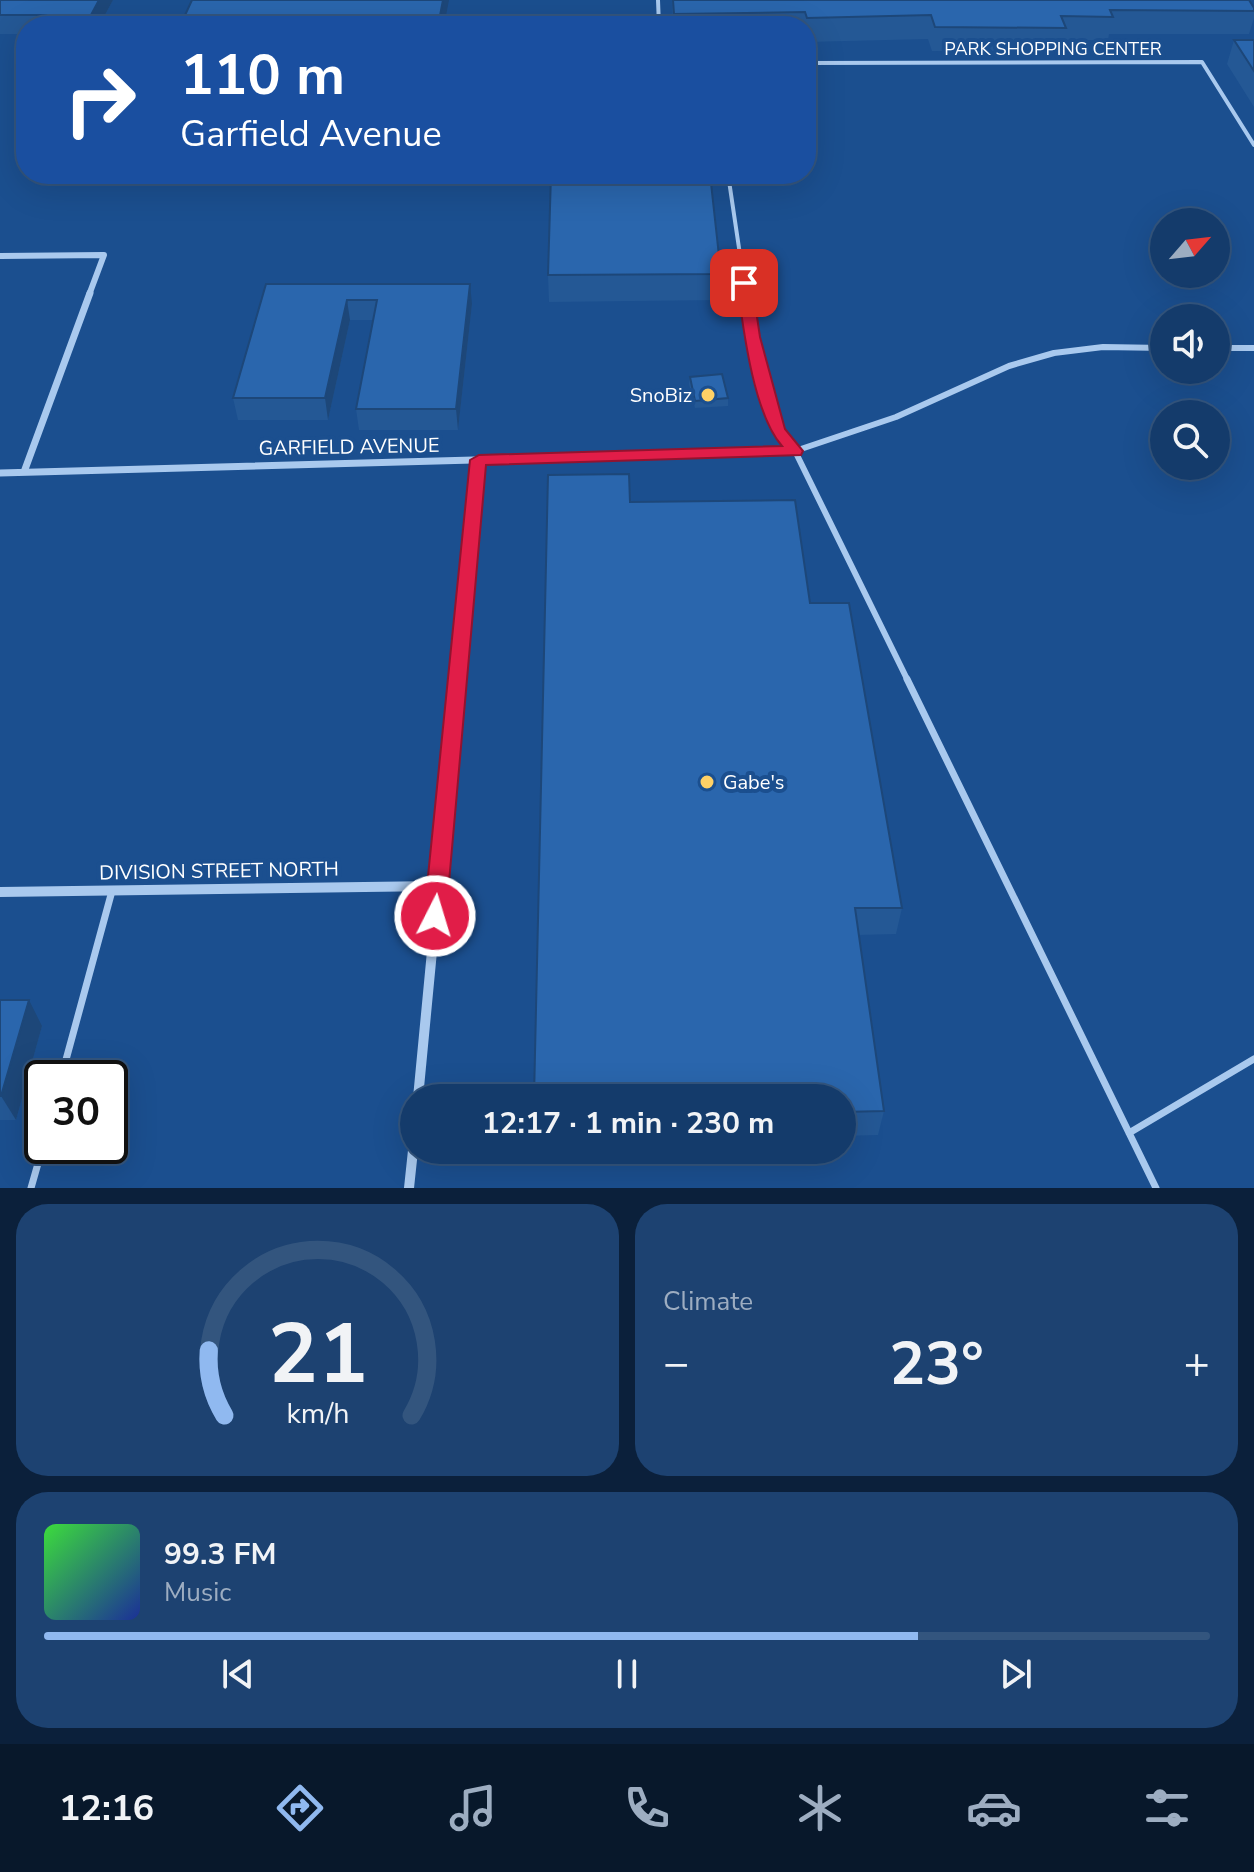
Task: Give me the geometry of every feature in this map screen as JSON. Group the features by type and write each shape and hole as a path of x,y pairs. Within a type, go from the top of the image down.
{"street":[{"path":"0,256 104,255 24,472"},
{"name":"GARFIELD AVENUE","path":"0,473 795,451"},
{"path":"419,1084 479,460"},
{"name":"DIVISION STREET NORTH","path":"0,892 438,886"},
{"path":"409,1188 412,1164"}],"lane":[{"name":"PARK SHOPPING CENTER","path":"816,63 1202,62 1254,145"},
{"path":"729,184 752,337 777,430 795,451 1156,1188"},
{"path":"795,451 896,417 1009,366 1046,355 1103,347 1150,348"},
{"path":"1230,348 1254,348"},
{"path":"66,1060 112,891"},
{"path":"1129,1133 1254,1059"},
{"path":"31,1188 38,1164"}],"building":[{"path":"0,0 99,0 91,15 0,15"},
{"path":"192,0 443,0 440,16 185,16"},
{"path":"673,0 1249,0 1254,8 1254,11 1110,10 1113,17 1061,16 1066,28 935,27 931,15 816,18 806,16 805,12 674,14"},
{"path":"1234,40 1254,40 1254,71"},
{"path":"551,184 711,184 721,274 548,275"},
{"path":"266,284 470,284 456,409 356,409 377,300 347,300 325,398 233,398"},
{"name":"SnoBiz","path":"722,374 728,398 695,401 690,377"},
{"name":"Gabe's","path":"629,474 630,502 795,500 810,603 849,603 902,908 855,908 884,1111 856,1112 856,1084 534,1084 548,475"},
{"path":"0,1000 29,1000 1,1096 0,1096"}],"place":[{"name":"SnoBiz","path":"708,395"},
{"name":"Gabe's","path":"707,782"}],"route":[{"path":"435,916 479,460 795,451 777,430 752,337 744,283"}]}
